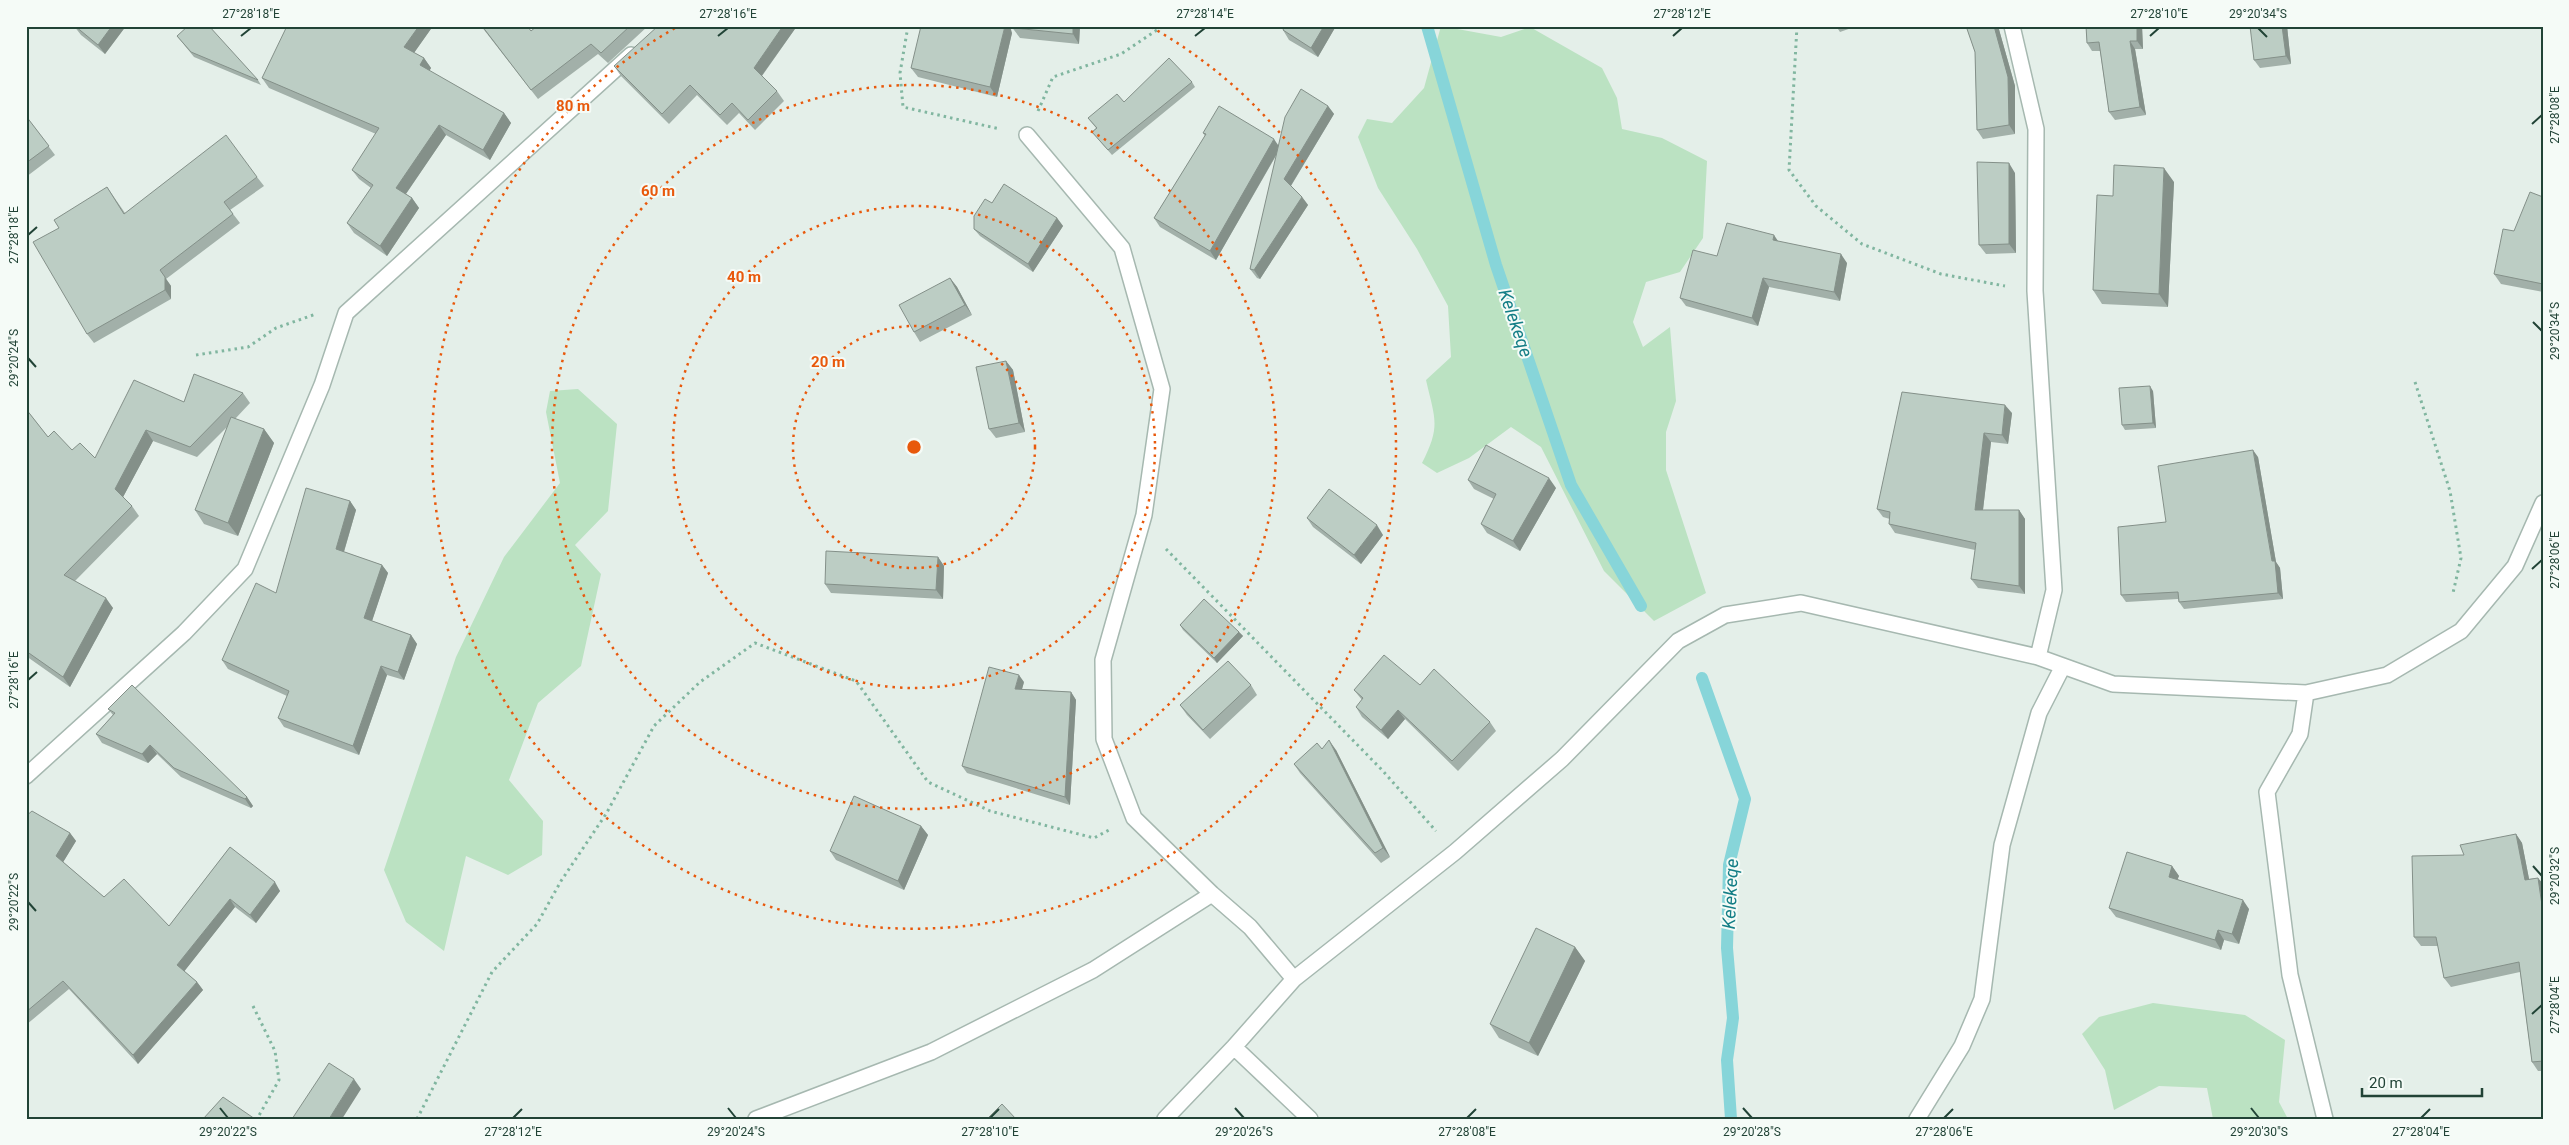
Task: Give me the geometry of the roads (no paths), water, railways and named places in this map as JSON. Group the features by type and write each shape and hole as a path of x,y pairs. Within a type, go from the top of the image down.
{"street":[{"path":"2012,26 2036,129 2035,291 2054,590 2038,657"},
{"path":"26,776 184,633 245,570 322,385 346,313 642,45"},
{"path":"1027,134 1122,248 1162,390 1141,524 1103,660 1104,739 1134,818 1212,894 1250,926 1294,978"},
{"path":"1165,1119 1234,1047 1294,978 1455,852 1562,759 1678,641 1726,615 1801,603 2038,657 2112,684 2306,693 2387,674 2461,631 2515,566 2543,502"},
{"path":"1916,1119 1962,1046 1982,999 2002,845 2039,714 2063,666"},
{"path":"2306,693 2300,734 2267,792 2290,975 2325,1119"},
{"path":"756,1119 931,1052 1093,970 1212,894"},
{"path":"1234,1047 1310,1119"}],"waterway":[{"name":"Kelekeqe","path":"1427,26 1496,265 1571,485 1641,606"},
{"name":"Kelekeqe","path":"1702,678 1745,799 1729,865 1727,948 1733,1018 1727,1060 1731,1119"}]}
